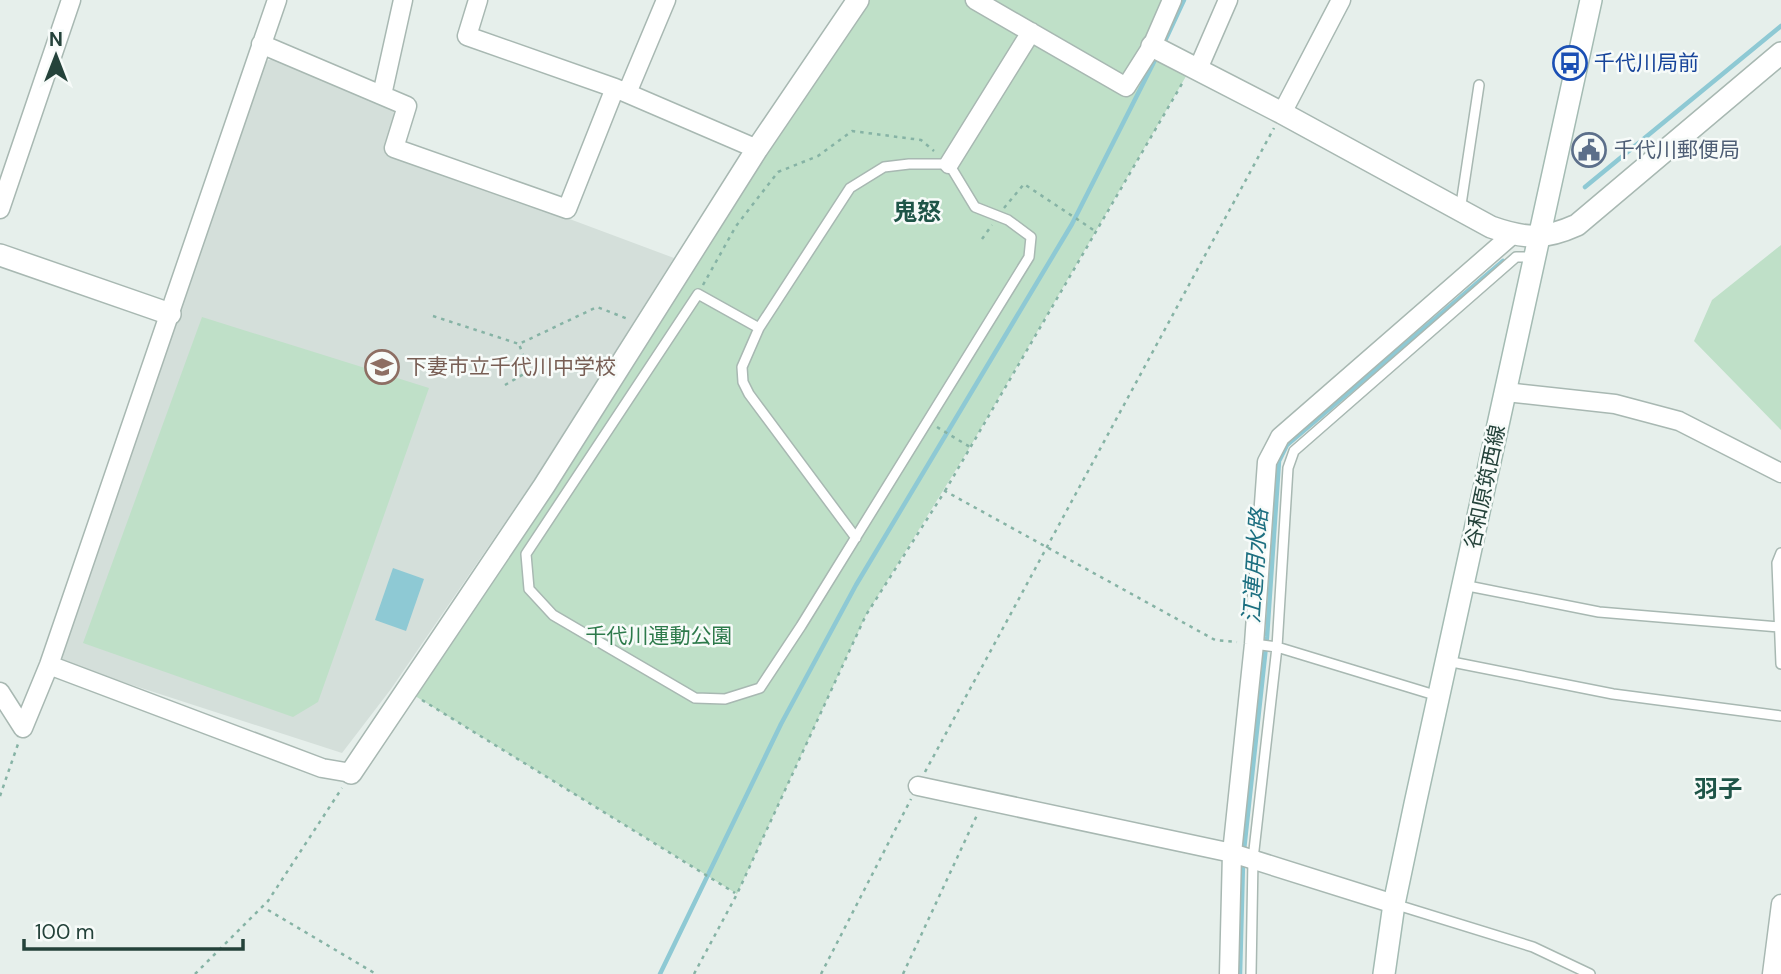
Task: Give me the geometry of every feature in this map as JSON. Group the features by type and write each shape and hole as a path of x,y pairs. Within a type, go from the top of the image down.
{"street":[{"path":"0,209 71,0"},
{"path":"23,728 49,664 276,0"},
{"path":"382,96 403,0"},
{"path":"478,0 467,36 621,91 757,149"},
{"path":"261,44 407,106 394,148 567,209 666,0"},
{"path":"49,664 322,768 351,773 544,486 757,149 858,0"},
{"path":"975,0 1126,87 1152,46 1172,0"},
{"path":"1195,68 1228,0"},
{"path":"1282,113 1341,0"},
{"name":"谷和原筑西線","path":"1384,974 1394,904 1591,0"},
{"path":"949,164 1031,32"},
{"path":"1152,46 1282,113 1490,227 1538,247 1554,235 1577,225 1781,54"},
{"path":"1229,974 1232,853 1254,644 1267,462 1280,437 1297,428 1512,235"},
{"path":"0,255 170,314"},
{"path":"1506,392 1615,404 1679,421 1781,473"},
{"path":"0,692 23,728"},
{"path":"918,786 1232,853 1394,904"},
{"path":"1776,963 1781,904"}],"lane":[{"path":"1460,211 1479,85"},
{"path":"759,328 698,294 526,554 529,589 554,615 695,698 725,699 760,688 856,538 1029,257 1031,237 1008,220 975,207 949,164 884,167 850,188 759,328 742,367 743,382 748,394 856,538"},
{"path":"1251,974 1253,859 1277,647 1288,468 1294,451 1516,257 1538,247"},
{"path":"1297,428 1306,440"},
{"path":"1781,553 1777,563 1781,664"},
{"path":"1463,585 1599,612 1779,627"},
{"path":"1254,644 1277,647 1440,696"},
{"path":"1447,661 1613,694 1781,716"},
{"path":"1394,904 1533,947 1590,974"}],"path":[{"path":"694,974 737,894 866,615 945,491 1096,231 1195,68"},
{"path":"821,974 918,786 1282,113"},
{"path":"698,294 736,226 778,172 818,156 852,131 920,139 949,164"},
{"path":"982,239 1024,184 1096,231"},
{"path":"433,316 519,344 597,307 630,320"},
{"path":"505,385 529,371 519,344"},
{"path":"928,422 970,447"},
{"path":"945,491 1215,640 1254,644"},
{"path":"407,691 737,894"},
{"path":"0,796 23,728"},
{"path":"195,974 268,901 351,773"},
{"path":"903,974 984,800"},
{"path":"268,910 376,974"}],"shaded area":[{"name":"下妻市立千代川中学校","path":"272,59 401,111 388,151 674,258 536,477 391,689 342,753 58,661 263,62"}],"green space":[{"name":"千代川運動公園","path":"858,0 1172,0 1152,46 1192,66 970,447 866,615 737,894 407,691"},
{"path":"1781,245 1781,430 1694,341 1712,300"},
{"path":"202,317 429,388 318,702 293,717 83,643"}],"water":[{"path":"393,568 424,579 406,631 375,620"}],"waterway":[{"path":"1164,43 1184,0"},
{"name":"江連用水路","path":"1585,187 1781,26"},
{"path":"660,974 781,724 856,585 1072,224 1158,54"},
{"name":"江連用水路","path":"1244,850 1267,637 1279,461 1287,445 1503,261"},
{"name":"江連用水路","path":"1240,974 1243,863"}],"place":[{"name":"千代川局前","path":"1570,63"},
{"name":"千代川郵便局","path":"1589,150"},
{"name":"下妻市立千代川中学校","path":"382,367"}],"district":[{"name":"鬼怒","path":"917,212"},
{"name":"羽子","path":"1718,789"}]}
